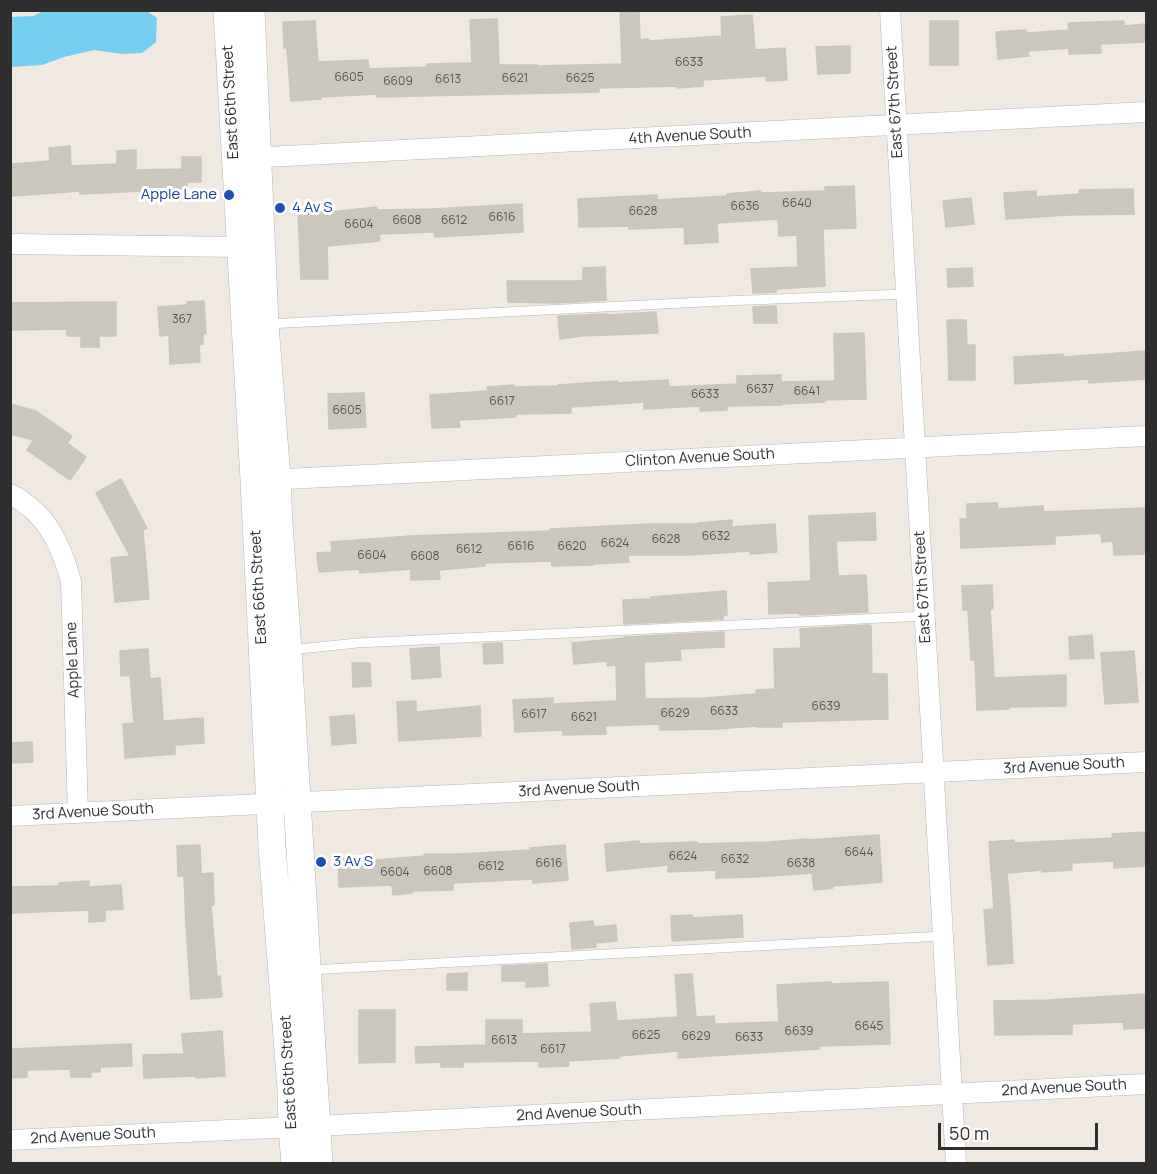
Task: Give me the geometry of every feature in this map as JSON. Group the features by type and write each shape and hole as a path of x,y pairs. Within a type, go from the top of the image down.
{"main road":[{"name":"East 66th Street","path":"227,10 265,324 270,804 272,846 295,970"},
{"name":"East 66th Street","path":"251,10 246,158 240,247 266,480 279,524 288,651 297,803 291,1088 319,1164"},
{"name":"East 66th Street","path":"295,1164 304,1126"}],"street":[{"name":"East 67th Street","path":"890,10 956,1164"},
{"name":"4th Avenue South","path":"246,158 1146,112"},
{"path":"10,244 240,247"},
{"name":"Clinton Avenue South","path":"266,480 1146,436"},
{"name":"Apple Lane","path":"10,494 34,511 52,531 64,556 71,581 78,813"},
{"name":"3rd Avenue South","path":"10,816 1146,762"},
{"name":"2nd Avenue South","path":"10,1140 1146,1084"}],"lane":[{"path":"265,324 906,294"},
{"path":"288,651 357,643 925,616"},
{"path":"295,970 943,936"}],"water":[{"path":"44,11 147,11 157,18 156,42 142,53 122,54 94,50 42,65 11,67 11,17 33,16"}],"building":[{"path":"620,10 639,10 640,40 649,39 649,41 722,36 721,17 752,15 755,50 785,48 787,80 766,81 766,76 703,80 703,86 677,88 677,86 599,88 599,92 377,97 377,94 291,101 283,22 315,21 318,62 368,60 369,69 472,63 470,20 497,19 499,65 622,64"},
{"path":"930,21 958,21 958,65 930,65"},
{"path":"1124,21 1124,26 1146,24 1146,42 1100,44 1101,53 1069,54 1069,48 1028,51 1029,56 998,59 996,32 1026,30 1027,33 1069,30 1068,23"},
{"path":"850,46 850,73 818,74 816,47"},
{"path":"70,146 71,166 117,164 117,151 136,150 136,170 182,169 182,157 201,157 201,182 187,182 188,199 143,199 143,191 80,194 80,191 13,196 11,164 50,161 49,148"},
{"path":"854,186 856,228 823,229 825,286 753,293 751,269 798,267 797,235 779,236 778,219 717,223 718,242 685,244 684,227 629,229 629,226 579,227 578,199 657,195 657,200 727,196 727,194 761,191 761,193 825,191 825,187"},
{"path":"1133,189 1134,214 1006,219 1004,193 1036,191 1036,197 1079,194 1079,190"},
{"path":"971,198 974,224 946,227 943,201"},
{"path":"522,204 523,232 435,237 434,232 379,234 380,241 327,246 328,279 301,279 298,212 377,207 377,210 433,209"},
{"path":"605,267 606,300 557,303 508,302 507,281 583,281 583,268"},
{"path":"972,268 973,286 948,287 947,269"},
{"path":"204,301 206,334 203,334 203,344 199,345 200,362 170,364 169,335 160,336 158,307"},
{"path":"116,302 116,336 99,336 99,347 81,347 81,336 67,336 67,329 10,330 10,303"},
{"path":"776,306 777,323 754,323 753,307"},
{"path":"656,312 658,333 560,339 558,316"},
{"path":"947,320 966,320 967,345 975,345 975,380 949,380"},
{"path":"864,333 866,399 727,406 727,410 700,411 700,406 644,409 644,402 571,407 571,413 516,414 516,417 459,420 460,427 432,428 430,395 488,391 487,387 668,380 669,387 737,384 737,376 781,375 781,382 835,381 834,334"},
{"path":"1146,351 1146,379 1089,383 1089,379 1015,384 1014,357 1063,354 1063,357"},
{"path":"364,393 366,427 329,429 328,394"},
{"path":"10,404 36,411 72,436 67,443 86,457 70,480 27,450 34,440 10,434"},
{"path":"121,479 147,528 143,530 149,599 115,602 111,558 130,556 96,493"},
{"path":"997,503 998,509 1043,506 1044,512 1146,508 1146,554 1114,555 1113,541 1102,542 1101,533 1055,536 1055,544 961,548 960,519 967,519 967,504"},
{"path":"875,513 876,540 836,541 838,576 866,575 868,612 769,614 768,583 811,581 809,516"},
{"path":"732,520 732,527 775,524 777,552 628,555 629,562 593,565 552,566 551,561 484,563 485,566 439,570 440,579 411,580 411,569 360,573 359,569 319,572 317,553 332,552 331,542 650,524 698,524"},
{"path":"992,585 993,609 990,609 994,678 1066,675 1066,706 977,710 975,660 971,660 968,610 963,610 962,586"},
{"path":"726,591 727,615 723,615 723,619 624,624 623,600"},
{"path":"871,626 872,674 887,674 888,719 782,722 782,727 716,729 660,730 660,724 605,726 606,734 563,735 563,730 515,732 513,700 553,698 553,704 617,701 616,665 607,666 607,661 574,664 572,643 624,637 724,632 724,647 680,649 681,660 644,662 645,699 706,698 756,694 756,690 775,689 774,649 801,648 800,629"},
{"path":"1092,635 1094,658 1070,659 1069,637"},
{"path":"502,643 503,663 484,664 483,644"},
{"path":"439,647 441,677 412,679 410,649"},
{"path":"148,649 150,679 160,678 163,721 203,718 204,743 175,745 175,754 125,758 123,724 134,723 130,675 121,676 120,651"},
{"path":"1134,651 1138,702 1105,704 1101,653"},
{"path":"352,663 370,663 371,686 353,687"},
{"path":"416,701 416,712 480,706 481,736 399,741 397,702"},
{"path":"354,715 356,743 332,745 330,717"},
{"path":"32,742 33,762 10,763 10,743"},
{"path":"1146,832 1145,866 1114,868 1114,861 1072,863 1072,870 1007,873 1013,963 988,965 984,910 994,909 989,842 1014,840 1015,843 1113,838 1112,834"},
{"path":"879,835 882,882 814,890 812,873 716,878 716,870 668,872 668,865 607,871 605,844 639,841 639,844 769,842"},
{"path":"200,845 201,874 213,873 214,905 211,905 217,976 220,976 222,997 191,999 184,876 178,876 177,846"},
{"path":"565,845 568,880 533,883 533,879 453,883 453,890 412,891 412,893 393,895 392,885 339,887 338,859 365,858 365,861 424,856 424,854 531,850 530,848"},
{"path":"89,881 89,887 121,885 123,909 105,910 105,921 89,922 89,910 10,913 10,887 59,886 59,883"},
{"path":"692,915 693,918 742,915 743,937 672,941 671,916"},
{"path":"593,921 594,927 616,925 617,941 595,943 596,947 572,949 570,923"},
{"path":"547,964 548,986 526,987 526,981 502,981 502,966"},
{"path":"467,973 467,990 447,990 447,974"},
{"path":"692,974 696,1017 714,1016 715,1024 779,1022 777,985 888,982 890,1044 819,1046 819,1049 678,1058 678,1051 568,1061 569,1066 539,1067 539,1061 463,1062 463,1067 441,1067 441,1062 416,1063 415,1047 486,1045 486,1020 522,1020 522,1034 592,1032 590,1004 615,1002 617,1021 678,1017 675,975"},
{"path":"1146,994 1146,1028 1124,1029 1123,1022 1072,1024 1072,1034 995,1035 994,1001"},
{"path":"359,1010 395,1010 395,1062 359,1063"},
{"path":"222,1031 225,1076 144,1078 143,1055 184,1054 182,1034"},
{"path":"131,1044 132,1066 100,1067 100,1072 91,1072 91,1077 71,1077 70,1069 27,1070 27,1077 10,1078 10,1049"}],"place":[{"name":"Apple Lane","path":"229,195"},
{"name":"4 Av S","path":"280,208"},
{"name":"3 Av S","path":"321,862"}]}
